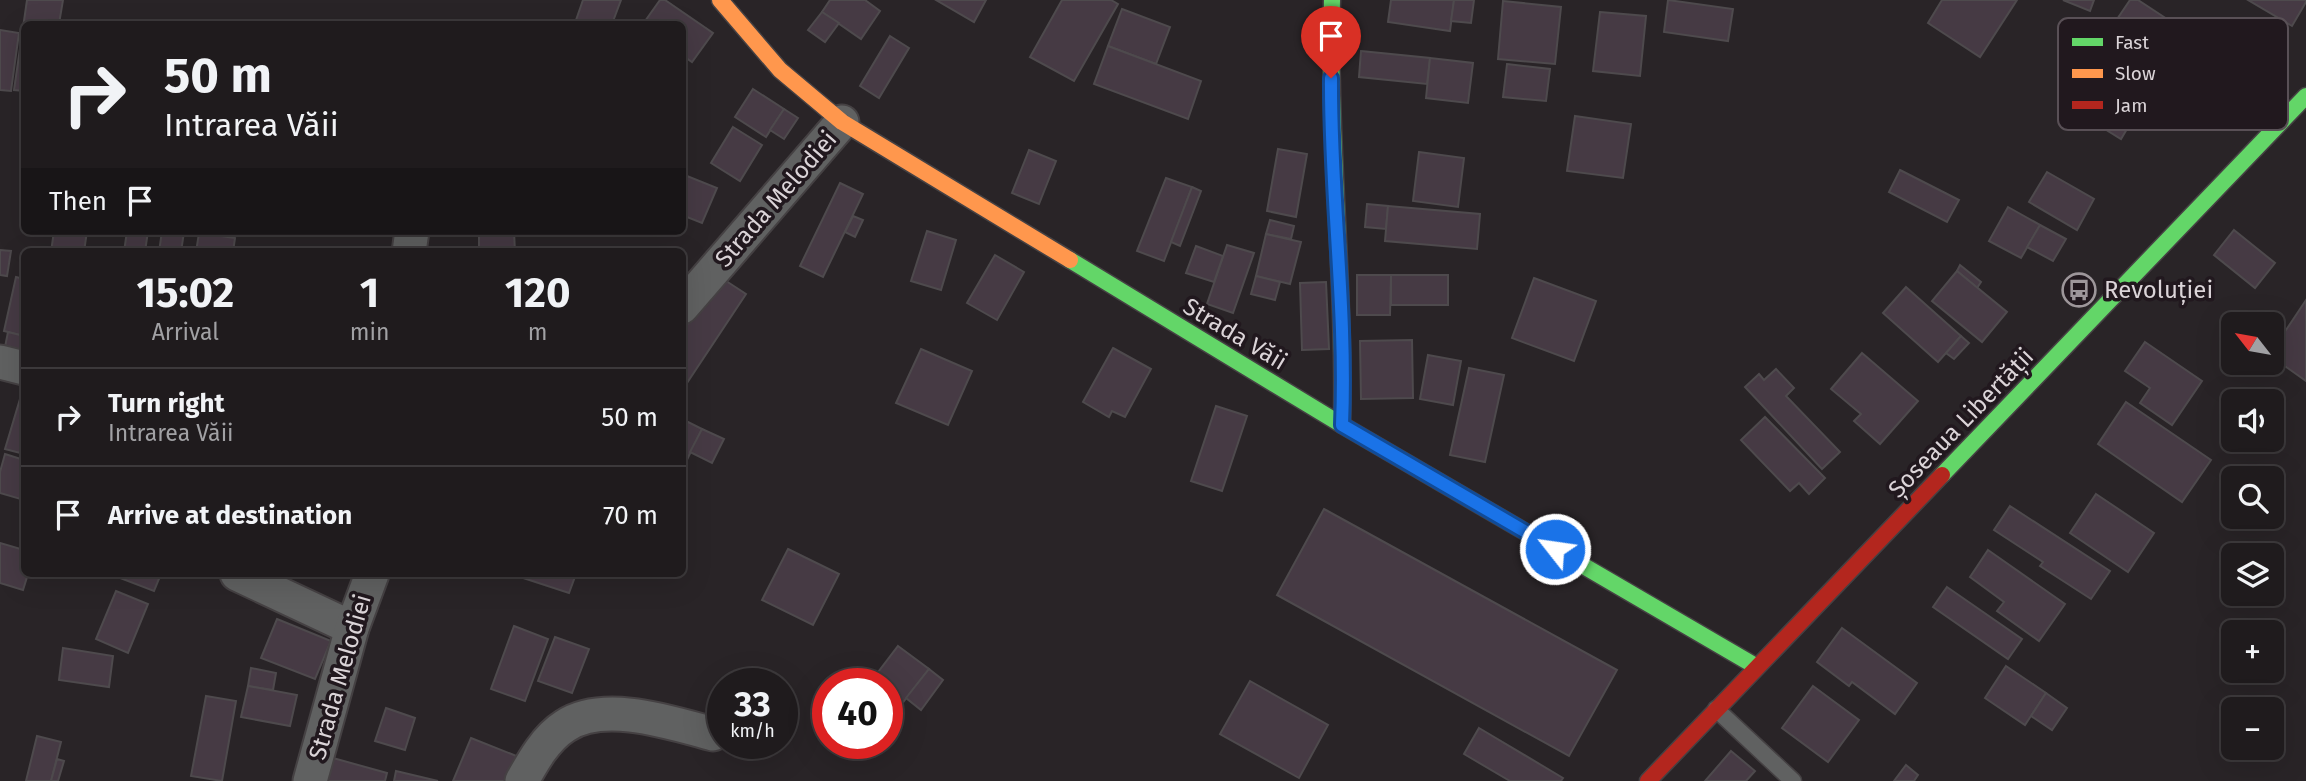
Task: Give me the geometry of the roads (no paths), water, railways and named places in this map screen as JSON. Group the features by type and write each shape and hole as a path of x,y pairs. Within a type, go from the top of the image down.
{"street":[{"name":"Strada Văii","path":"720,0 780,70 842,122 1342,425 1757,667"},
{"path":"1332,0 1331,103 1340,276 1342,425"},
{"name":"Șoseaua Libertății","path":"2288,115 2306,96"},
{"name":"Strada Melodiei","path":"686,302 842,122"},
{"name":"Șoseaua Libertății","path":"1648,781 2273,130"},
{"path":"0,362 21,367"},
{"path":"243,577 352,628"},
{"name":"Strada Melodiei","path":"310,781 352,628 371,577"},
{"path":"523,781 531,764 554,735 565,726 591,716 632,716 707,732"}],"lane":[{"path":"1716,709 1793,781"}],"place":[{"name":"Revoluției","path":"2079,290"}]}
